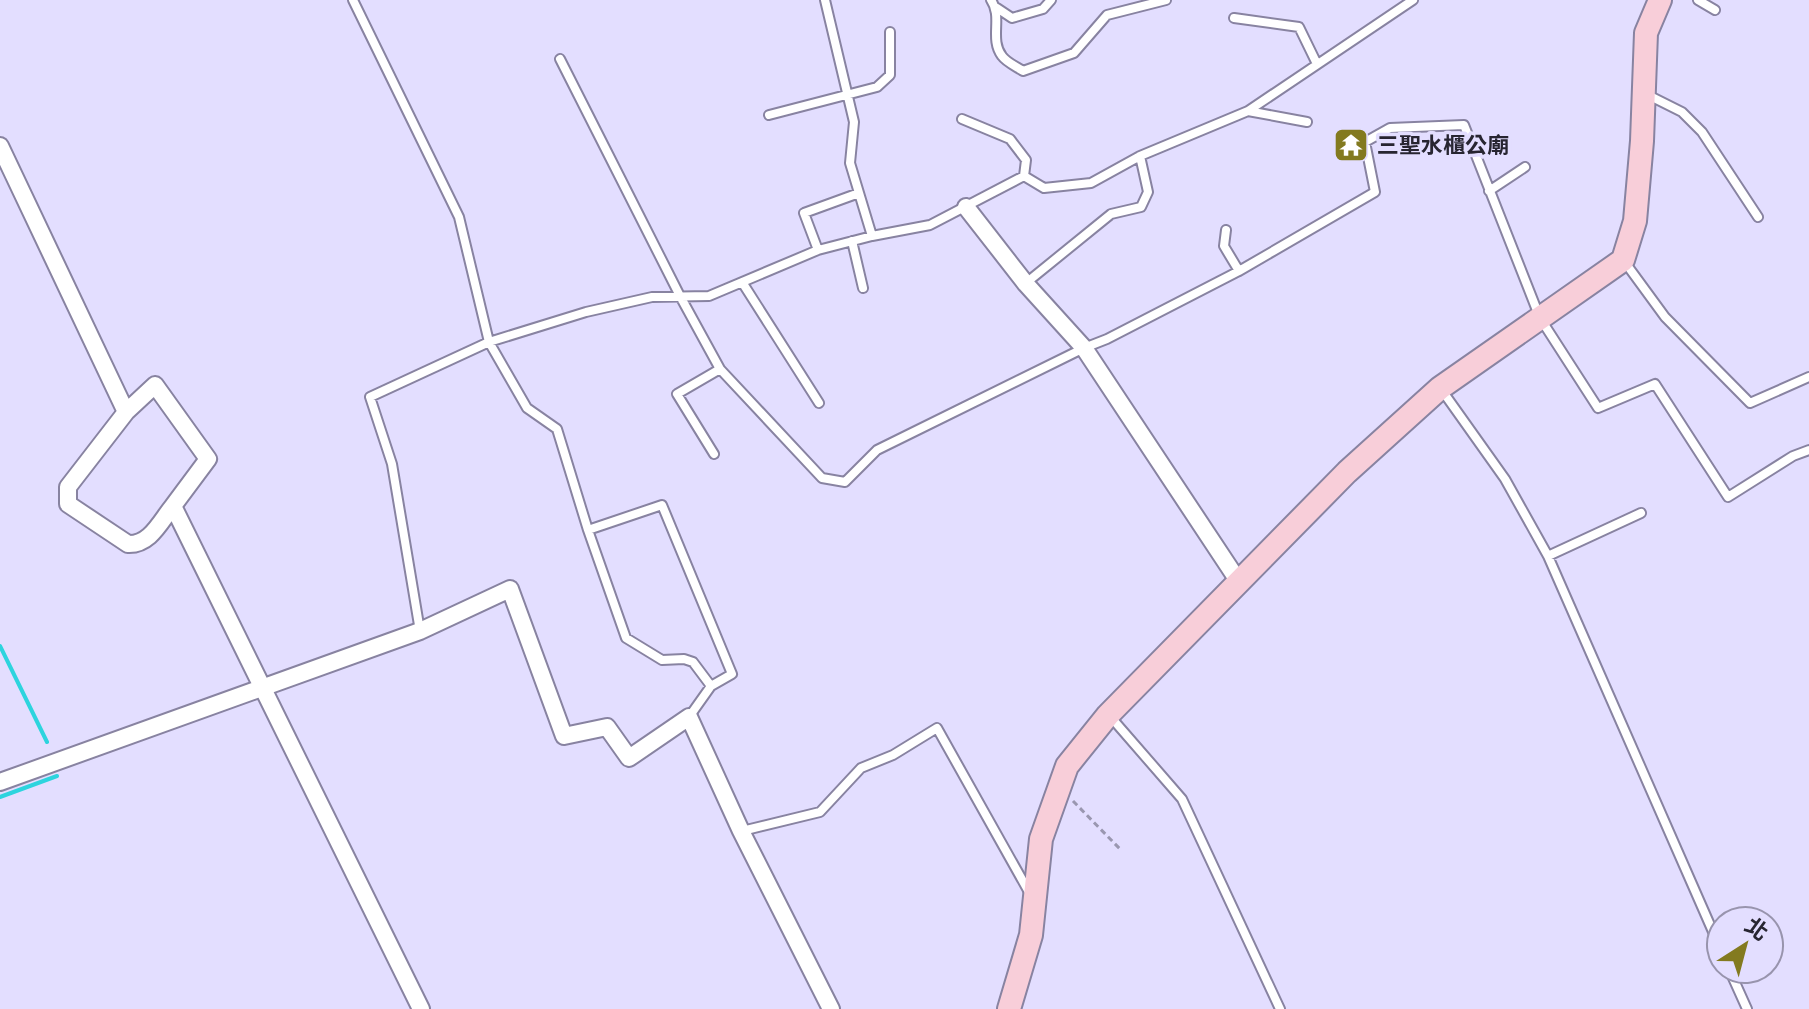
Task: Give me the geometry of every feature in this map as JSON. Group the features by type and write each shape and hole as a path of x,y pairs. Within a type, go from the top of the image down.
{"street":[{"path":"1009,1009 1031,935 1041,839 1067,766 1108,715 1347,472 1440,388 1623,260 1635,221 1646,33 1660,0"},
{"path":"0,146 126,412"},
{"path":"966,207 1026,284 1084,348 1239,582"},
{"path":"155,385 208,459 173,506 146,541 128,544 68,504 68,487 126,412 155,385"},
{"path":"173,506 421,1009"},
{"path":"0,782 420,631 510,589 564,736 607,727 629,758 689,717 741,831 831,1009"}],"lane":[{"path":"353,0 459,217 489,342 527,408 557,429 626,638 662,660 684,659 693,662 711,686"},
{"path":"825,0 854,122 850,163 872,236"},
{"path":"991,0 1012,18 1043,9 1051,0"},
{"path":"997,8 996,38 1002,56 1023,71 1074,53 1107,15 1166,0"},
{"path":"1024,176 1044,188 1091,183 1140,156 1248,111 1413,0"},
{"path":"1698,0 1715,10"},
{"path":"1234,18 1299,27 1317,64"},
{"path":"769,115 877,87 890,75 890,32"},
{"path":"560,59 720,369 822,478 845,482 877,450 1107,339 1239,271 1375,192 1365,142 1390,128 1464,125 1540,318 1598,408 1655,384 1728,497 1793,456 1809,450"},
{"path":"1643,93 1682,112 1702,132 1758,217"},
{"path":"1248,111 1307,122"},
{"path":"962,119 1010,139 1026,160 1024,176"},
{"path":"1026,284 1111,214 1141,207 1148,192 1140,156"},
{"path":"1489,191 1525,167"},
{"path":"420,631 392,464 370,397 489,342 586,312 652,297 709,296 818,250 930,225 1024,176"},
{"path":"818,250 804,213 859,193"},
{"path":"1226,230 1224,246 1239,271"},
{"path":"852,241 863,288"},
{"path":"1623,260 1665,317 1750,403 1809,377"},
{"path":"742,282 819,403"},
{"path":"714,454 677,394 720,369"},
{"path":"1440,388 1505,479 1548,556 1705,914"},
{"path":"588,530 662,505 732,674 711,686 689,717"},
{"path":"1548,556 1641,513"},
{"path":"1108,715 1182,799 1280,1009"},
{"path":"741,831 820,812 861,768 893,755 937,728 1034,902"},
{"path":"1736,985 1747,1009"}],"path":[{"path":"1060,786 1120,849"}],"waterway":[{"path":"0,646 47,742"},
{"path":"0,797 57,776"}],"place":[{"name":"三聖水櫃公廟","path":"1351,145"}]}
